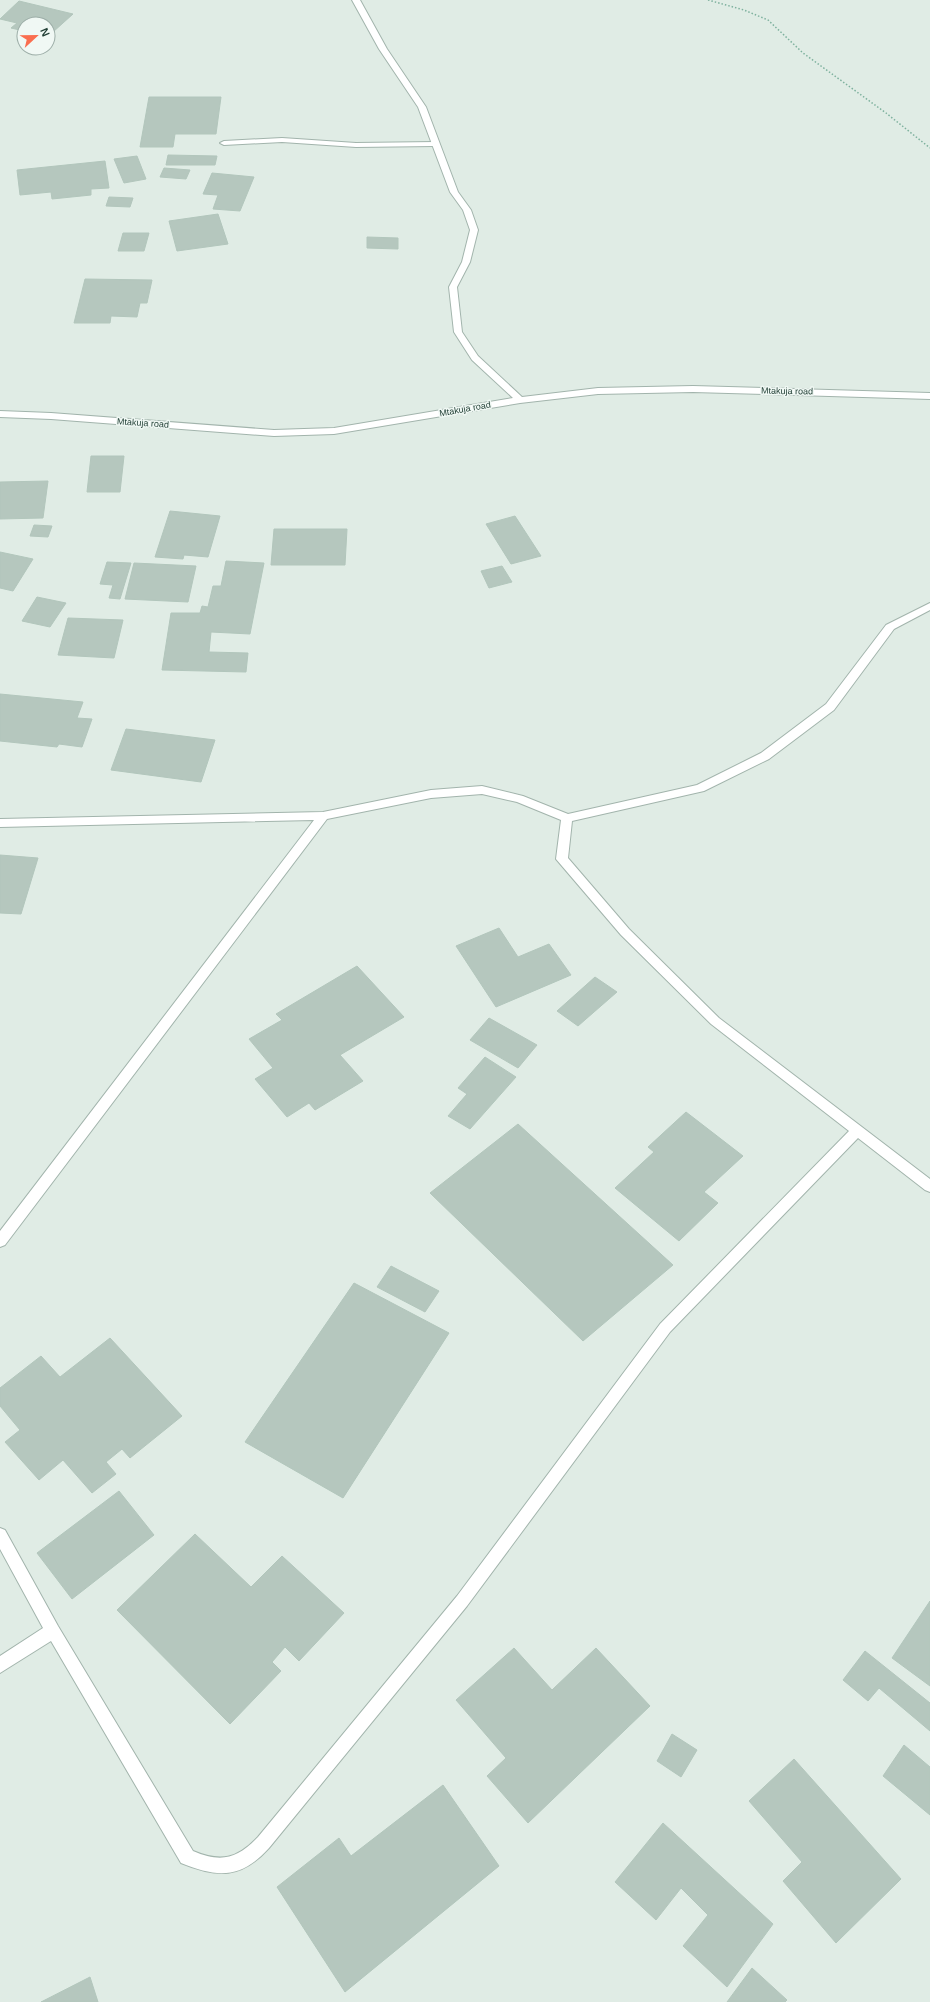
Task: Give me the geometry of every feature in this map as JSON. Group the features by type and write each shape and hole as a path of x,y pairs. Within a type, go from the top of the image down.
{"street":[{"path":"356,0 383,49 422,107 454,192 467,210 474,230 466,262 453,288 458,332 475,358 520,400"},
{"path":"224,143 282,140 356,145 435,144"},
{"name":"Mtakuja road","path":"0,414 51,416 274,433 334,431 520,400 598,391 693,389 930,396"},
{"path":"0,823 323,816 431,794 482,790 519,799 567,818 700,788 765,756 830,707 890,627 930,606"},
{"path":"0,1241 323,816"},
{"path":"567,818 562,859 625,932 715,1021 930,1186"},
{"path":"0,1535 53,1631 187,1857 201,1864 218,1867 234,1865 250,1857 262,1846 272,1831 462,1601 665,1328 857,1131"},
{"path":"0,1665 53,1631"}],"path":[{"path":"708,0 744,10 768,20 803,53 886,113 930,148"}],"building":[{"path":"19,1 73,14 56,29 56,16 16,16 16,23 0,19"},
{"path":"16,24 16,29 11,28"},
{"path":"149,97 221,97 216,134 175,134 173,147 140,147"},
{"path":"168,155 217,156 215,165 166,165"},
{"path":"137,156 146,179 124,183 114,159"},
{"path":"105,161 109,188 91,189 91,195 52,199 51,192 20,195 17,170"},
{"path":"164,168 190,170 186,179 160,177"},
{"path":"212,173 254,177 240,211 213,209 218,195 203,194"},
{"path":"109,197 133,198 130,207 106,206"},
{"path":"218,214 228,244 177,251 169,221"},
{"path":"123,233 149,233 144,251 118,251"},
{"path":"367,237 398,238 398,249 367,248"},
{"path":"85,279 152,280 147,303 140,303 137,317 111,316 110,323 74,323"},
{"path":"91,456 124,456 120,492 87,492"},
{"path":"48,481 43,518 0,519 0,482"},
{"path":"170,511 220,516 208,557 184,555 183,559 155,557"},
{"path":"515,516 541,556 511,564 486,524"},
{"path":"34,525 52,526 48,537 30,536"},
{"path":"274,529 347,529 345,565 271,565"},
{"path":"0,552 33,559 13,591 0,588"},
{"path":"226,561 264,563 250,634 211,632 209,652 248,653 246,672 162,670 171,613 200,613 202,606 208,607 213,586 221,586"},
{"path":"107,562 131,563 120,599 109,598 113,585 100,584"},
{"path":"134,563 196,566 188,602 125,599"},
{"path":"502,566 512,582 489,588 481,571"},
{"path":"37,597 66,603 50,627 22,621"},
{"path":"68,618 123,620 114,658 58,655"},
{"path":"0,694 83,702 77,718 92,719 82,747 59,744 57,747 0,741"},
{"path":"126,729 215,740 201,782 111,770"},
{"path":"0,855 38,858 21,914 0,913"},
{"path":"499,928 518,957 549,944 571,975 496,1007 456,946"},
{"path":"357,966 404,1017 340,1055 363,1081 315,1110 309,1103 287,1117 255,1079 273,1068 249,1039 282,1020 276,1014"},
{"path":"595,977 617,992 578,1026 557,1011"},
{"path":"489,1018 537,1045 518,1068 470,1040"},
{"path":"485,1057 516,1077 470,1129 448,1116 467,1094 458,1088"},
{"path":"686,1112 743,1156 704,1192 718,1203 679,1241 615,1188 654,1152 648,1147"},
{"path":"518,1124 673,1265 583,1341 430,1193"},
{"path":"391,1266 439,1291 425,1312 377,1287"},
{"path":"354,1283 449,1333 343,1498 245,1442"},
{"path":"110,1338 182,1416 130,1458 122,1449 106,1462 116,1474 92,1493 63,1460 39,1480 5,1442 20,1430 0,1406 0,1388 41,1356 60,1377"},
{"path":"119,1491 154,1535 72,1599 37,1553"},
{"path":"195,1534 251,1587 282,1556 344,1613 299,1661 285,1647 272,1662 281,1671 230,1724 117,1610"},
{"path":"930,1601 930,1686 892,1658"},
{"path":"514,1648 552,1690 596,1648 650,1706 528,1823 487,1776 506,1758 456,1700"},
{"path":"865,1651 930,1703 930,1731 879,1688 868,1701 843,1680"},
{"path":"672,1734 697,1750 681,1777 657,1761"},
{"path":"904,1745 930,1767 930,1815 883,1776"},
{"path":"794,1759 901,1879 836,1943 783,1881 802,1862 749,1801"},
{"path":"443,1785 499,1866 345,1992 277,1887 339,1838 351,1856"},
{"path":"663,1823 773,1924 727,1987 683,1946 708,1915 681,1888 656,1920 615,1882"},
{"path":"752,1968 787,2000 785,2002 727,2002"},
{"path":"90,1977 98,2002 41,2002"}]}
